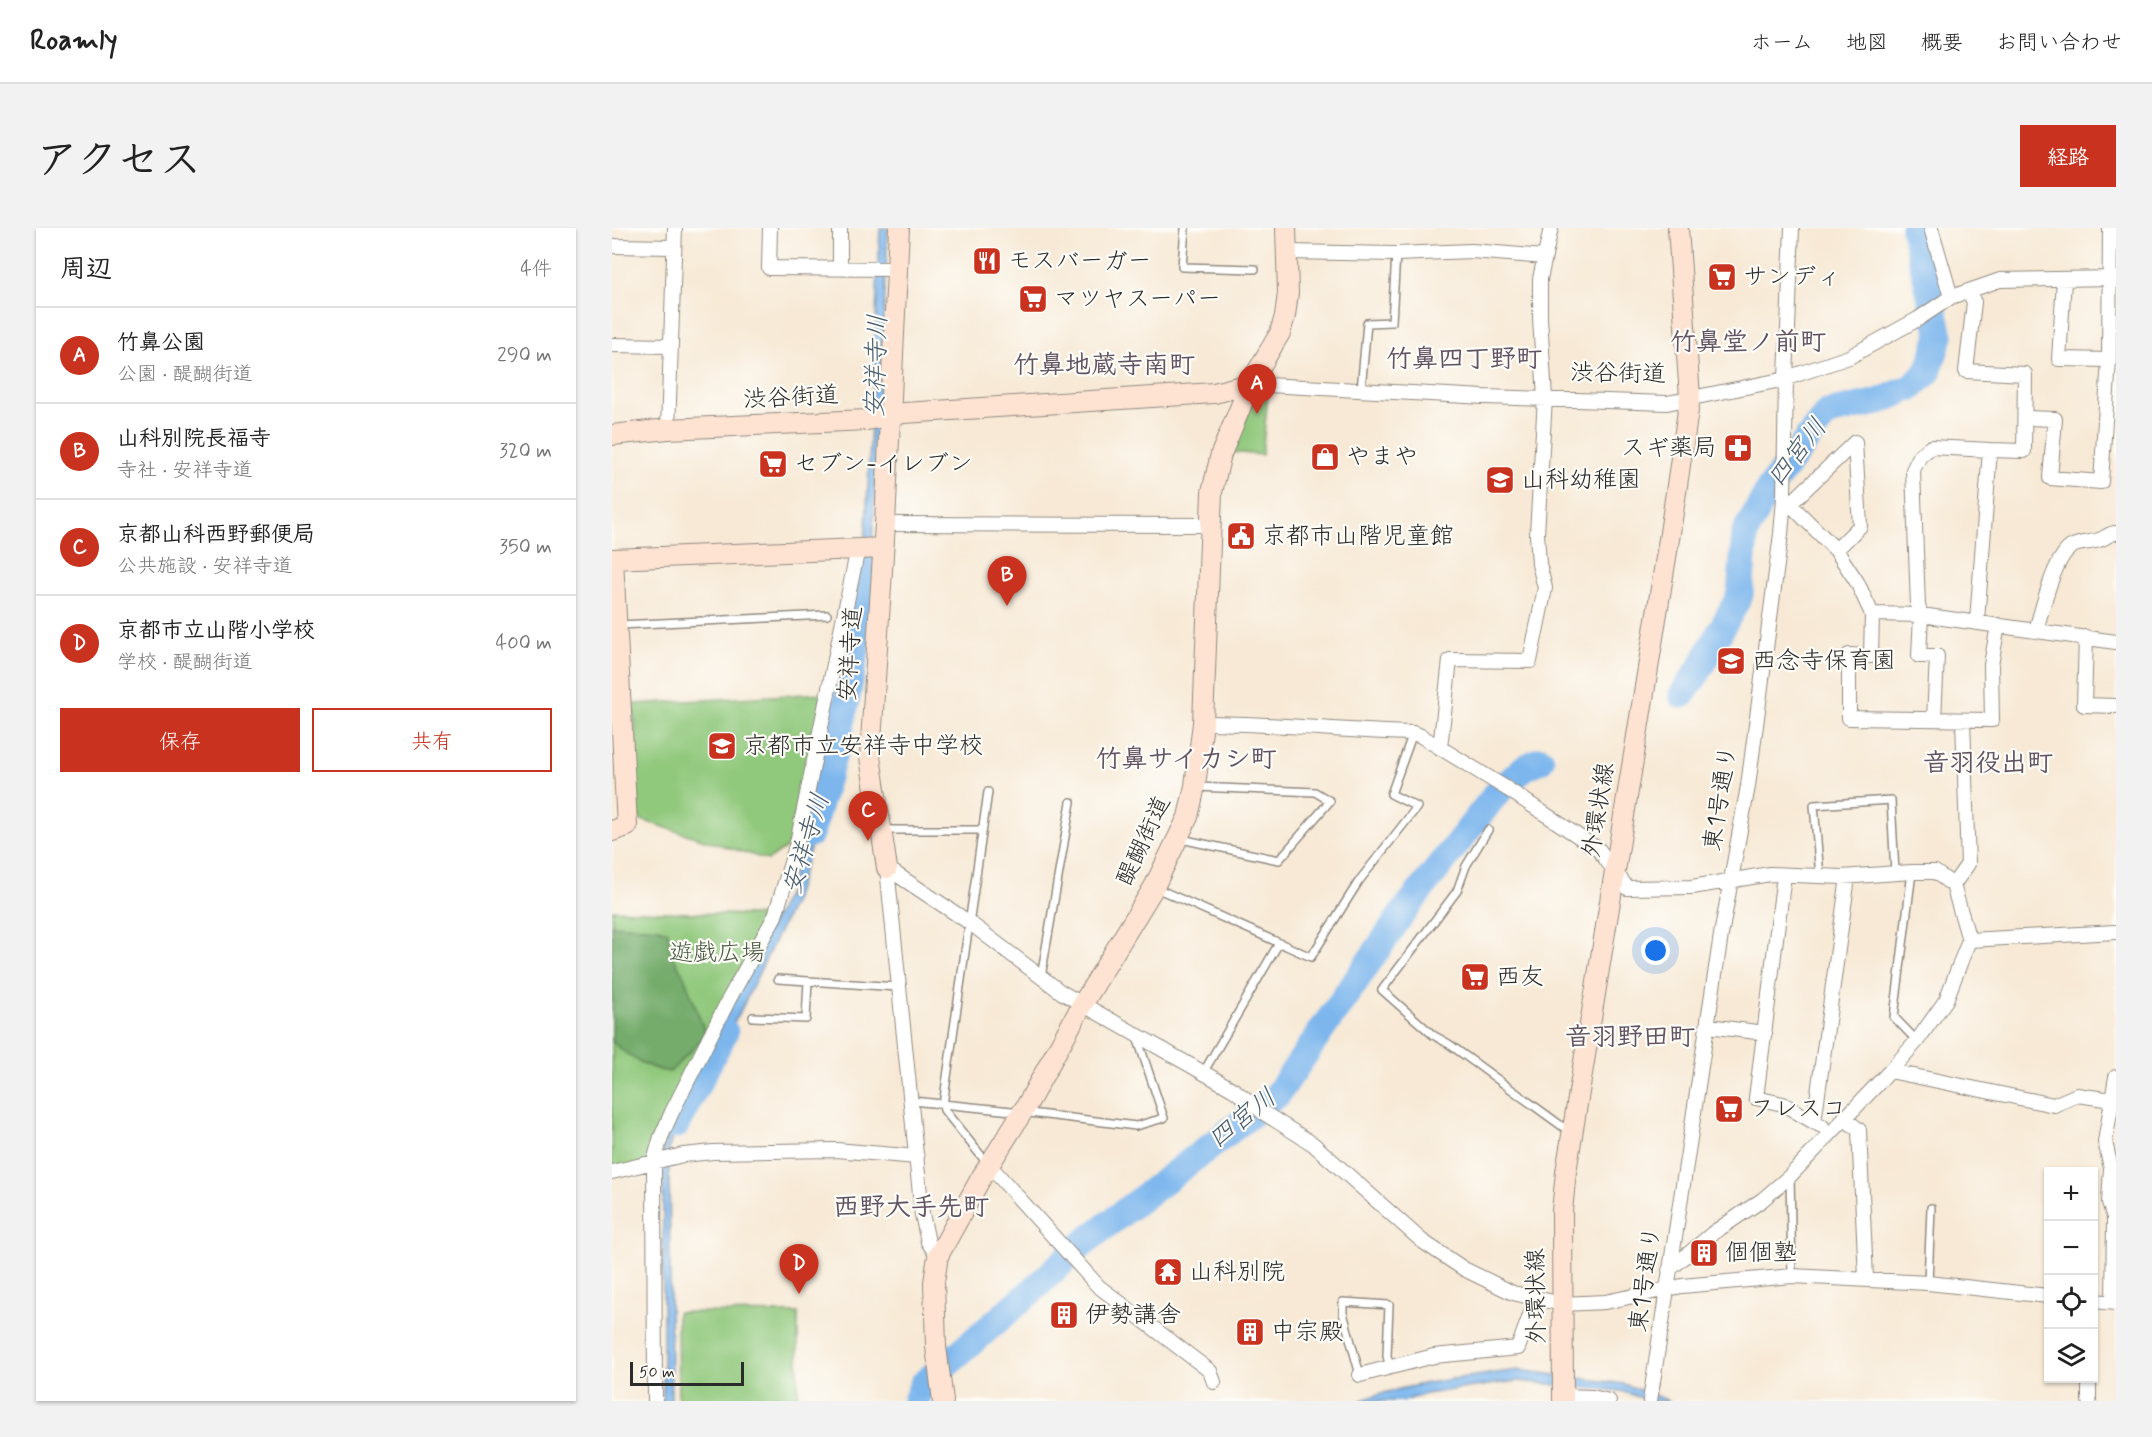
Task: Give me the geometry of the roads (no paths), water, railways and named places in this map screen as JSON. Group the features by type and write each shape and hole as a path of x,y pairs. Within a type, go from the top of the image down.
{"street":[{"path":"668,429 675,228"},
{"path":"770,228 769,268 896,270"},
{"path":"840,228 840,269"},
{"name":"安祥寺道","path":"899,228 892,400 880,417 885,524 870,757 887,868 924,1223 928,1242 938,1257"},
{"name":"醍醐街道","path":"941,1391 936,1347 934,1282 938,1257 1082,1005 1154,886 1188,817 1195,786 1203,723 1212,492 1221,454 1250,384 1280,333 1285,316 1288,293 1286,228"},
{"path":"1440,748 1450,660 1530,661 1545,588 1539,564 1537,534 1545,398 1540,279 1551,228"},
{"name":"外環状線","path":"1563,1396 1562,1211 1572,1134 1690,397 1678,228"},
{"name":"東1号通り","path":"1650,1401 1707,1026 1748,786 1787,501 1786,378 1792,228"},
{"path":"1931,228 1951,297 2000,280 2113,278"},
{"path":"2026,418 2055,419 2050,478 2101,482 2111,432 2109,360 2113,278 2110,228"},
{"path":"612,246 674,247"},
{"path":"1287,252 1396,254 1472,251 1545,257"},
{"path":"2064,280 2060,359 2109,360"},
{"path":"1934,719 1937,656 1919,656 1921,615 1918,606 1913,470 1920,456 1931,447 2024,451 2025,374 1966,370 1974,302 1968,291"},
{"name":"渋谷街道","path":"612,435 668,429 880,417 904,413 1214,393 1250,384 1667,403 1786,378 1849,357 1918,319 1951,297"},
{"path":"612,345 671,346"},
{"path":"1836,550 1860,526 1855,442 1787,501 1836,550 1857,582 1872,614 1871,656 1849,655 1849,718 1992,720 1991,665 1998,625"},
{"path":"1977,621 1990,450"},
{"path":"885,524 1210,525"},
{"path":"2036,630 2049,584 2066,552 2072,546 2101,540 2111,533 2116,533"},
{"path":"655,1401 654,1161 672,1112 729,999 775,916 797,843 858,548"},
{"path":"612,831 627,826 612,559 883,548"},
{"path":"1872,614 1921,615 1977,621 2116,642"},
{"path":"2086,637 2084,705 2116,706"},
{"path":"1953,885 1968,864 1963,720"},
{"path":"1203,723 1279,725 1413,733 1421,736 1503,786 1599,850 1627,888 1692,887 1770,874 1848,877 1912,872 1935,872 1953,885 1969,940 1946,1000 1917,1041 1790,1176 1762,1200 1713,1233 1670,1270"},
{"path":"887,868 970,923 1082,1005 1234,1090 1313,1144 1422,1241 1464,1269 1513,1293 1562,1304 1605,1302 1682,1286 1792,1276 1866,1278 2044,1295"},
{"path":"1784,875 1756,1098 1783,1104 1831,1131"},
{"path":"1814,1122 1848,877"},
{"path":"1969,940 2116,932"},
{"path":"1707,1026 1765,1033"},
{"path":"1890,1071 2054,1105 2077,1095 2112,1100"},
{"path":"2098,1301 2115,1303 2115,1218 2109,1202 2112,1168 2110,1143 2112,1100 2116,1077"},
{"path":"1844,1118 1859,1130 1866,1278"},
{"path":"612,1172 683,1155 712,1152 836,1150 917,1157"},
{"path":"989,1165 1098,1286 1210,1371 1214,1382"},
{"path":"1360,1375 1434,1356 1518,1348 1536,1299"},
{"path":"2089,1383 2089,1401"},
{"path":"1563,1396 1592,1397 1609,1401"}],"lane":[{"path":"1185,228 1182,267 1255,269"},
{"path":"1361,390 1367,323 1392,322 1396,254"},
{"path":"616,625 827,615"},
{"path":"1154,886 1311,957 1359,881 1417,807 1391,794 1413,733"},
{"path":"1178,838 1279,860 1330,801 1315,792 1195,786"},
{"path":"988,792 944,1110 989,1165"},
{"path":"1820,877 1814,805 1891,800 1895,874"},
{"path":"1041,977 1071,802"},
{"path":"881,830 982,830"},
{"path":"1488,830 1466,866 1456,891 1382,990 1433,1035 1449,1044 1572,1134"},
{"path":"1912,872 1893,1017 1917,1041"},
{"path":"1203,1073 1279,943"},
{"path":"778,979 898,987"},
{"path":"753,1017 806,1019 808,981"},
{"path":"912,1101 1136,1126 1164,1118 1137,1036"},
{"path":"1790,1176 1792,1276"},
{"path":"1928,1283 1931,1208"},
{"path":"1360,1375 1352,1339 1343,1313 1343,1302 1389,1305 1387,1356 1390,1367"}],"water":[{"path":"880,228 888,228 871,576 839,707 810,849 794,901 738,1016 701,1073 669,1147 671,1401 663,1401 663,1149 678,1105 789,891 818,784 859,596 866,529"},
{"path":"1518,1370 1624,1384 1670,1401 1651,1401 1621,1391 1517,1381 1425,1394 1404,1401 1359,1401 1418,1385"}],"waterway":[{"name":"四宮川","path":"1682,695 1698,672 1740,595 1745,533 1769,489 1827,413 1878,402 1912,387 1928,372 1940,336 1914,228"},
{"name":"安祥寺川","path":"810,834 839,737 868,590 869,553"},
{"name":"四宮川","path":"916,1401 923,1384 1034,1289 1082,1244 1277,1095 1402,914 1496,794 1524,768 1541,760"},
{"name":"安祥寺川","path":"676,1125 725,1032"}],"place":[{"name":"モスバーガー","path":"987,261"},
{"name":"サンディ","path":"1722,277"},
{"name":"マツヤスーパー","path":"1033,299"},
{"name":"竹鼻公園","path":"1257,414"},
{"name":"スギ薬局","path":"1738,448"},
{"name":"やまや","path":"1325,457"},
{"name":"セブン-イレブン","path":"773,464"},
{"name":"山科幼稚園","path":"1500,480"},
{"name":"京都市山階児童館","path":"1241,536"},
{"name":"山科別院長福寺","path":"1007,606"},
{"name":"西念寺保育園","path":"1731,661"},
{"name":"京都市立安祥寺中学校","path":"722,746"},
{"name":"京都山科西野郵便局","path":"868,841"},
{"name":"西友","path":"1475,977"},
{"name":"フレスコ","path":"1729,1109"},
{"name":"個個塾","path":"1704,1253"},
{"name":"山科別院","path":"1168,1272"},
{"name":"京都市立山階小学校","path":"799,1294"},
{"name":"伊勢講舎","path":"1064,1315"},
{"name":"中宗殿","path":"1250,1332"}],"district":[{"name":"竹鼻堂ノ前町","path":"1748,343"},
{"name":"竹鼻四丁野町","path":"1464,360"},
{"name":"竹鼻地蔵寺南町","path":"1104,366"},
{"name":"竹鼻サイカシ町","path":"1186,760"},
{"name":"音羽役出町","path":"1988,764"},
{"name":"音羽野田町","path":"1630,1038"},
{"name":"西野大手先町","path":"911,1208"}],"park label":[{"name":"遊戯広場","path":"717,953"}]}
